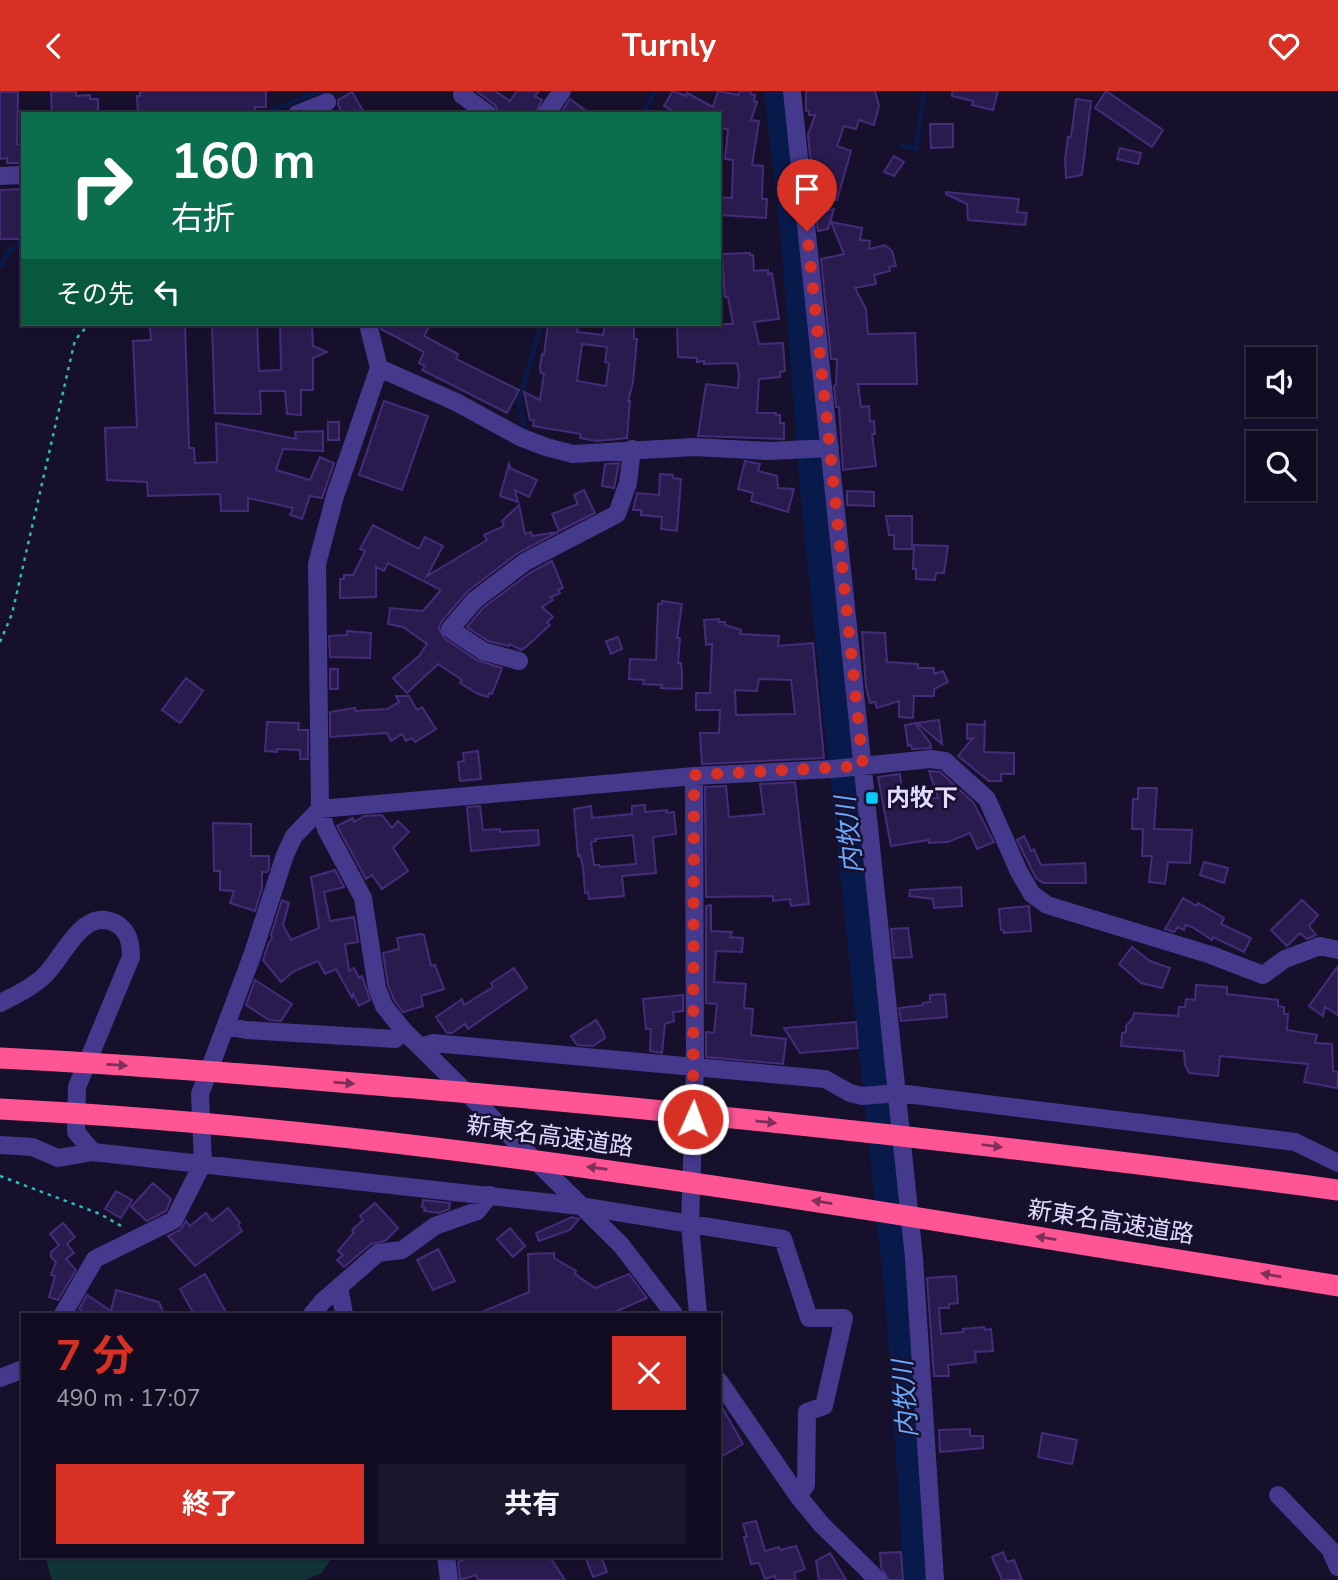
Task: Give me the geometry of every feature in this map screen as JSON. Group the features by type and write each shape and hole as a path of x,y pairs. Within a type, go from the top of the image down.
{"highway":[{"name":"新東名高速道路","path":"0,1058 329,1081 634,1107 980,1145 1338,1190"},
{"name":"新東名高速道路","path":"0,1109 253,1128 473,1151 684,1180 1338,1286"}],"street":[{"path":"465,91 462,95 485,112"},
{"path":"547,112 562,91"},
{"path":"792,91 858,766 914,1258 935,1580"},
{"path":"302,112 327,102"},
{"path":"0,176 21,175"},
{"path":"368,326 379,368 335,496 317,564 320,809 326,829 363,898 377,988 384,1006 404,1031 621,1245 673,1313"},
{"path":"379,368 456,402 520,437 573,454 694,447 797,451 825,449"},
{"path":"519,660 483,652 450,629 475,600 525,562 617,514 628,483 632,449"},
{"path":"64,1313 95,1259 174,1220 203,1163 200,1094 252,956 285,855 294,836 320,809 694,775 833,769 930,759 945,761 987,799 1018,872 1032,894 1047,905 1211,955 1263,975 1285,959 1320,946 1338,950"},
{"path":"694,775 695,1066 690,1225 698,1313"},
{"path":"0,1003 19,994 43,977 88,922 101,919 117,924 126,932 131,943 131,957 78,1087 76,1132 93,1152"},
{"path":"226,1026 246,1030 395,1039 404,1031"},
{"path":"421,1047 433,1043 825,1079 850,1093 862,1096 894,1093 1295,1142 1338,1163"},
{"path":"0,1145 32,1147 58,1158 93,1152 490,1195 580,1206 783,1239 809,1318 844,1318 824,1406 807,1412 806,1485 798,1496"},
{"path":"313,1313 378,1253 402,1249 435,1226 477,1211 490,1195"},
{"path":"339,1287 344,1313"},
{"path":"1,1377 21,1370"},
{"path":"721,1384 798,1496 821,1524 878,1580"},
{"path":"1278,1495 1331,1549 1338,1567"},
{"path":"446,1558 449,1580"}],"path":[{"path":"0,642 12,614 75,340 87,326"},
{"path":"0,1176 100,1215 130,1231 136,1239"}],"green space":[{"path":"46,1558 332,1558 322,1573 305,1580 52,1580"}],"building":[{"path":"76,91 76,96 90,95 90,99 98,99 98,112 52,112 51,92"},
{"path":"140,91 266,91 266,107 255,107 255,112 138,112 137,96 140,96"},
{"path":"476,91 495,91 510,101 517,91 539,91 535,96 542,100 536,112 498,112 495,105"},
{"path":"673,91 686,96 687,93 713,107 718,91 738,95 740,91 751,91 750,94 755,95 754,101 757,102 751,120 759,121 752,165 763,166 762,199 767,199 766,218 721,215 721,197 732,198 733,160 725,159 728,130 721,128 721,112 674,112 664,106"},
{"path":"806,91 875,91 879,106 874,125 859,120 856,129 844,126 837,146 851,151 837,200 814,193 808,135 815,115 809,115 809,111 806,111"},
{"path":"952,91 998,91 993,110 952,96"},
{"path":"1106,91 1163,130 1152,147 1095,108"},
{"path":"0,92 18,92 17,144 21,144 21,163 7,163 7,158 0,159"},
{"path":"352,92 364,112 342,112 338,100"},
{"path":"570,99 587,112 561,112"},
{"path":"1076,99 1091,101 1082,175 1066,178 1065,159"},
{"path":"930,124 953,124 953,147 931,148"},
{"path":"1120,148 1141,153 1138,164 1117,159"},
{"path":"894,156 904,162 894,176 884,172"},
{"path":"21,189 21,239 0,239 0,190"},
{"path":"946,192 1019,199 1017,212 1027,213 1025,225 968,220 967,204"},
{"path":"834,209 828,229 818,231 816,213"},
{"path":"831,222 862,228 860,240 870,241 869,249 885,245 892,251 896,266 889,267 890,271 874,275 876,284 855,288 866,309 868,334 915,333 917,384 858,384 861,407 869,406 870,422 874,421 875,434 872,434 876,466 843,470 839,407 836,407 834,386 837,359 831,359 821,259 844,254"},
{"path":"750,253 753,255 754,271 768,270 768,274 772,273 779,319 754,322 759,344 783,343 785,371 780,372 780,377 759,379 757,413 780,415 780,423 784,423 784,439 698,436 706,384 738,388 737,363 704,364 704,361 697,362 697,358 678,357 677,326 733,324 728,297 725,297 722,254"},
{"path":"185,326 189,448 194,448 195,463 217,462 216,423 296,439 295,432 323,431 323,451 283,449 276,470 310,480 320,457 334,463 322,498 310,496 302,519 290,515 293,508 248,498 248,511 221,511 220,494 148,496 147,482 107,480 105,428 137,427 133,341 151,340 150,327"},
{"path":"212,326 257,326 259,371 281,370 280,326 312,326 313,346 327,352 313,358 313,390 301,390 301,415 287,414 285,391 260,391 261,414 215,413"},
{"path":"380,326 430,326 424,336 458,354 456,359 519,390 507,413 422,370 425,366 419,363 424,352 381,329"},
{"path":"548,326 573,326 578,327 577,332 603,335 605,326 634,326 634,339 637,339 633,382 628,401 627,438 597,441 580,438 581,434 533,426 534,420 530,420 524,392 540,400 544,374 541,373 540,366 542,354 544,355","holes":["582,344 607,347 605,362 609,363 606,386 577,381"]},
{"path":"384,401 428,416 402,490 359,475"},
{"path":"328,422 339,422 339,440 328,440"},
{"path":"745,461 760,464 758,471 777,476 778,488 794,489 788,512 751,501 753,493 738,489"},
{"path":"619,463 614,488 602,486 605,464"},
{"path":"509,464 510,468 537,480 529,497 515,490 518,502 500,496"},
{"path":"660,474 681,479 677,531 661,529 662,517 641,515 641,510 633,510 637,493 659,495"},
{"path":"584,490 595,513 559,531 552,514 578,504 574,495"},
{"path":"847,491 874,492 874,506 847,505"},
{"path":"519,505 525,534 531,532 532,536 558,532 518,553 468,591 441,622 439,628 444,638 477,660 502,668 492,694 489,693 488,697 478,694 438,664 407,693 393,678 419,656 427,644 403,627 388,624 390,608 423,611 441,590 388,563 384,571 376,567 376,597 340,598 340,579 344,579 344,575 353,575 365,551 360,549 373,525 419,549 425,537 443,546 427,576 487,540 484,535 504,526 502,521"},
{"path":"886,516 912,516 912,549 894,549 894,535 889,535"},
{"path":"914,545 948,546 944,573 936,573 935,580 916,579 916,569 913,569"},
{"path":"552,561 563,588 558,590 560,593 551,597 553,600 542,607 553,617 547,622 550,625 526,647 521,650 510,644 509,646 488,641 467,627 483,608 531,572"},
{"path":"662,601 682,604 677,638 680,638 678,663 681,663 682,689 661,688 662,685 643,684 644,680 629,679 630,659 656,660 658,604 662,604"},
{"path":"719,619 719,622 725,622 725,625 741,630 740,634 779,636 778,646 813,643 824,758 702,764 700,733 719,733 720,710 696,710 696,693 710,693 712,644 706,645 704,620","holes":["759,679 791,680 795,714 736,715 735,690 757,691"]},
{"path":"347,631 371,633 370,658 330,657 329,636 347,635"},
{"path":"862,632 885,633 887,662 934,668 934,674 943,671 948,682 934,689 934,696 914,696 913,718 899,717 899,701 877,708 875,702 870,703 866,687"},
{"path":"618,637 622,649 611,654 606,641"},
{"path":"330,669 338,669 338,689 330,689"},
{"path":"186,678 203,691 180,723 162,710"},
{"path":"396,696 409,696 417,710 422,707 436,729 415,742 412,738 406,741 402,734 391,741 387,733 330,737 330,712 355,708 355,711 387,709 399,702"},
{"path":"939,720 942,744 917,723"},
{"path":"267,722 299,723 298,730 308,730 308,759 300,759 300,750 265,751"},
{"path":"985,722 984,752 1014,753 1014,774 1001,774 1001,781 989,781 958,756 973,738 967,739 967,724 983,725"},
{"path":"915,723 931,748 912,749 911,745 908,746 905,725"},
{"path":"478,751 481,779 460,781 458,762 464,761 463,753"},
{"path":"929,771 940,772 973,802 994,842 977,849 970,833 948,842 929,843 929,840 891,846 878,777 900,774 903,799 938,798"},
{"path":"795,782 809,904 791,906 790,899 773,901 773,896 706,897 705,787 726,786 729,817 764,814 760,784"},
{"path":"1138,788 1157,788 1154,829 1192,830 1190,863 1168,862 1165,884 1149,882 1152,856 1142,856 1143,829 1132,829 1133,799 1138,799"},
{"path":"645,805 645,812 674,812 676,834 653,837 656,873 622,876 624,896 589,899 588,892 585,893 583,867 580,855 578,856 574,809 591,806 592,818 632,814 632,806","holes":["633,835 636,864 600,867 594,865 591,842 596,841 595,839"]},
{"path":"480,806 483,830 538,830 539,845 471,851 467,807"},
{"path":"382,815 392,828 398,821 409,832 393,848 408,871 382,889 372,875 366,879 337,826 353,818 354,822 364,816"},
{"path":"213,823 251,824 251,856 269,856 269,868 267,872 262,872 262,888 255,911 230,903 234,891 220,890 220,871 214,871"},
{"path":"1024,836 1041,865 1085,863 1086,883 1043,883 1036,878 1017,840"},
{"path":"1204,862 1228,868 1224,883 1200,875"},
{"path":"335,870 344,887 324,892 330,921 354,917 358,942 345,944 349,971 354,968 359,978 362,976 370,1000 359,1006 336,969 325,974 318,961 294,971 281,982 263,960 272,939 282,900 289,903 283,925 291,940 319,928 311,877"},
{"path":"961,887 962,906 934,908 933,899 909,896 910,890"},
{"path":"1183,898 1224,918 1221,924 1251,938 1244,952 1213,937 1212,940 1192,927 1185,925 1184,930 1178,927 1174,932 1165,929"},
{"path":"1302,900 1318,915 1309,926 1316,935 1307,939 1300,933 1287,946 1271,930"},
{"path":"711,905 711,931 732,932 730,937 743,938 742,952 716,951 714,982 746,984 744,1008 753,1009 751,1035 786,1039 783,1064 706,1057 706,1032 714,1033 717,1004 706,1003 706,906"},
{"path":"1029,906 1031,931 1004,933 1001,930 999,909"},
{"path":"908,928 912,957 894,958 891,929"},
{"path":"424,935 431,966 435,965 444,989 421,996 423,1006 403,1012 388,985 383,953 399,949 397,938"},
{"path":"1132,947 1150,961 1170,968 1162,988 1141,983 1119,964"},
{"path":"1338,966 1338,1015 1325,1007 1323,1016 1309,1006"},
{"path":"514,968 527,988 468,1029 465,1024 452,1033 447,1033 436,1017 462,999 464,1005 493,987 491,983"},
{"path":"255,980 292,1004 281,1021 269,1020 246,1005"},
{"path":"1196,985 1227,987 1227,994 1278,1000 1278,1006 1284,1007 1284,1014 1288,1014 1287,1030 1317,1035 1315,1043 1332,1044 1333,1071 1338,1072 1337,1088 1304,1082 1308,1064 1220,1056 1218,1076 1189,1073 1185,1065 1184,1051 1121,1046 1122,1033 1126,1032 1126,1026 1134,1013 1178,1016 1179,1007 1185,1007 1186,999 1195,1000"},
{"path":"945,994 947,1017 901,1021 899,1008 923,1005 930,1002 930,995"},
{"path":"683,995 683,1011 673,1012 674,1021 665,1024 662,1053 650,1051 651,1029 646,1029 643,999"},
{"path":"596,1020 605,1038 593,1046 577,1045 571,1036"},
{"path":"856,1022 858,1048 800,1053 784,1028"},
{"path":"153,1183 171,1199 166,1211 147,1221 131,1207"},
{"path":"116,1191 132,1200 121,1218 105,1209"},
{"path":"423,1200 450,1203 449,1209 439,1213 424,1211"},
{"path":"375,1203 398,1228 385,1241 371,1244 344,1267 337,1260 343,1255 338,1251 354,1232 352,1230 363,1220 360,1216"},
{"path":"228,1208 240,1223 238,1225 242,1231 195,1266 168,1236 180,1230 186,1221 190,1226 206,1213 212,1221"},
{"path":"572,1217 579,1219 570,1230 539,1241 536,1233"},
{"path":"63,1223 75,1237 67,1244 74,1253 66,1259 76,1270 58,1300 49,1297 55,1276 51,1275 56,1262 51,1257 51,1252 59,1245 50,1234"},
{"path":"510,1228 525,1246 513,1257 497,1239"},
{"path":"438,1249 455,1281 433,1290 417,1260"},
{"path":"554,1253 554,1258 576,1271 575,1274 595,1288 629,1274 647,1298 612,1313 479,1313 529,1292 528,1254"},
{"path":"205,1274 226,1313 193,1313 180,1289"},
{"path":"956,1276 958,1303 949,1304 949,1308 939,1308 941,1334 963,1332 963,1329 991,1329 993,1351 975,1352 976,1362 948,1365 949,1376 934,1376 927,1278"},
{"path":"116,1290 159,1302 164,1313 85,1313 79,1309 87,1295 111,1311"},
{"path":"721,1406 743,1444 721,1457"},
{"path":"970,1429 970,1436 983,1436 983,1448 940,1452 939,1430"},
{"path":"1042,1433 1077,1440 1072,1464 1038,1457"},
{"path":"756,1521 765,1551 796,1546 805,1569 794,1573 796,1580 776,1580 775,1576 765,1579 759,1563 751,1564 743,1524"},
{"path":"901,1552 903,1580 889,1580 881,1567 880,1553"},
{"path":"1003,1552 1007,1562 1014,1560 1022,1580 1002,1580 992,1557"},
{"path":"830,1553 846,1580 819,1580 816,1561"},
{"path":"469,1558 550,1558 565,1580 478,1580 476,1575 460,1580 458,1562"},
{"path":"586,1558 602,1558 607,1572 593,1577"}],"waterway":[{"path":"266,112 321,91"},
{"path":"644,112 655,91"},
{"name":"内牧川","path":"777,91 794,238 814,502 899,1307 917,1580"},
{"path":"901,145 916,149 924,91"},
{"path":"0,266 9,252 21,243"},
{"path":"525,431 519,401 540,326"}],"place":[{"name":"内牧下","path":"872,798"}],"route":[{"path":"693,1119 694,775 863,766 807,231"}]}
